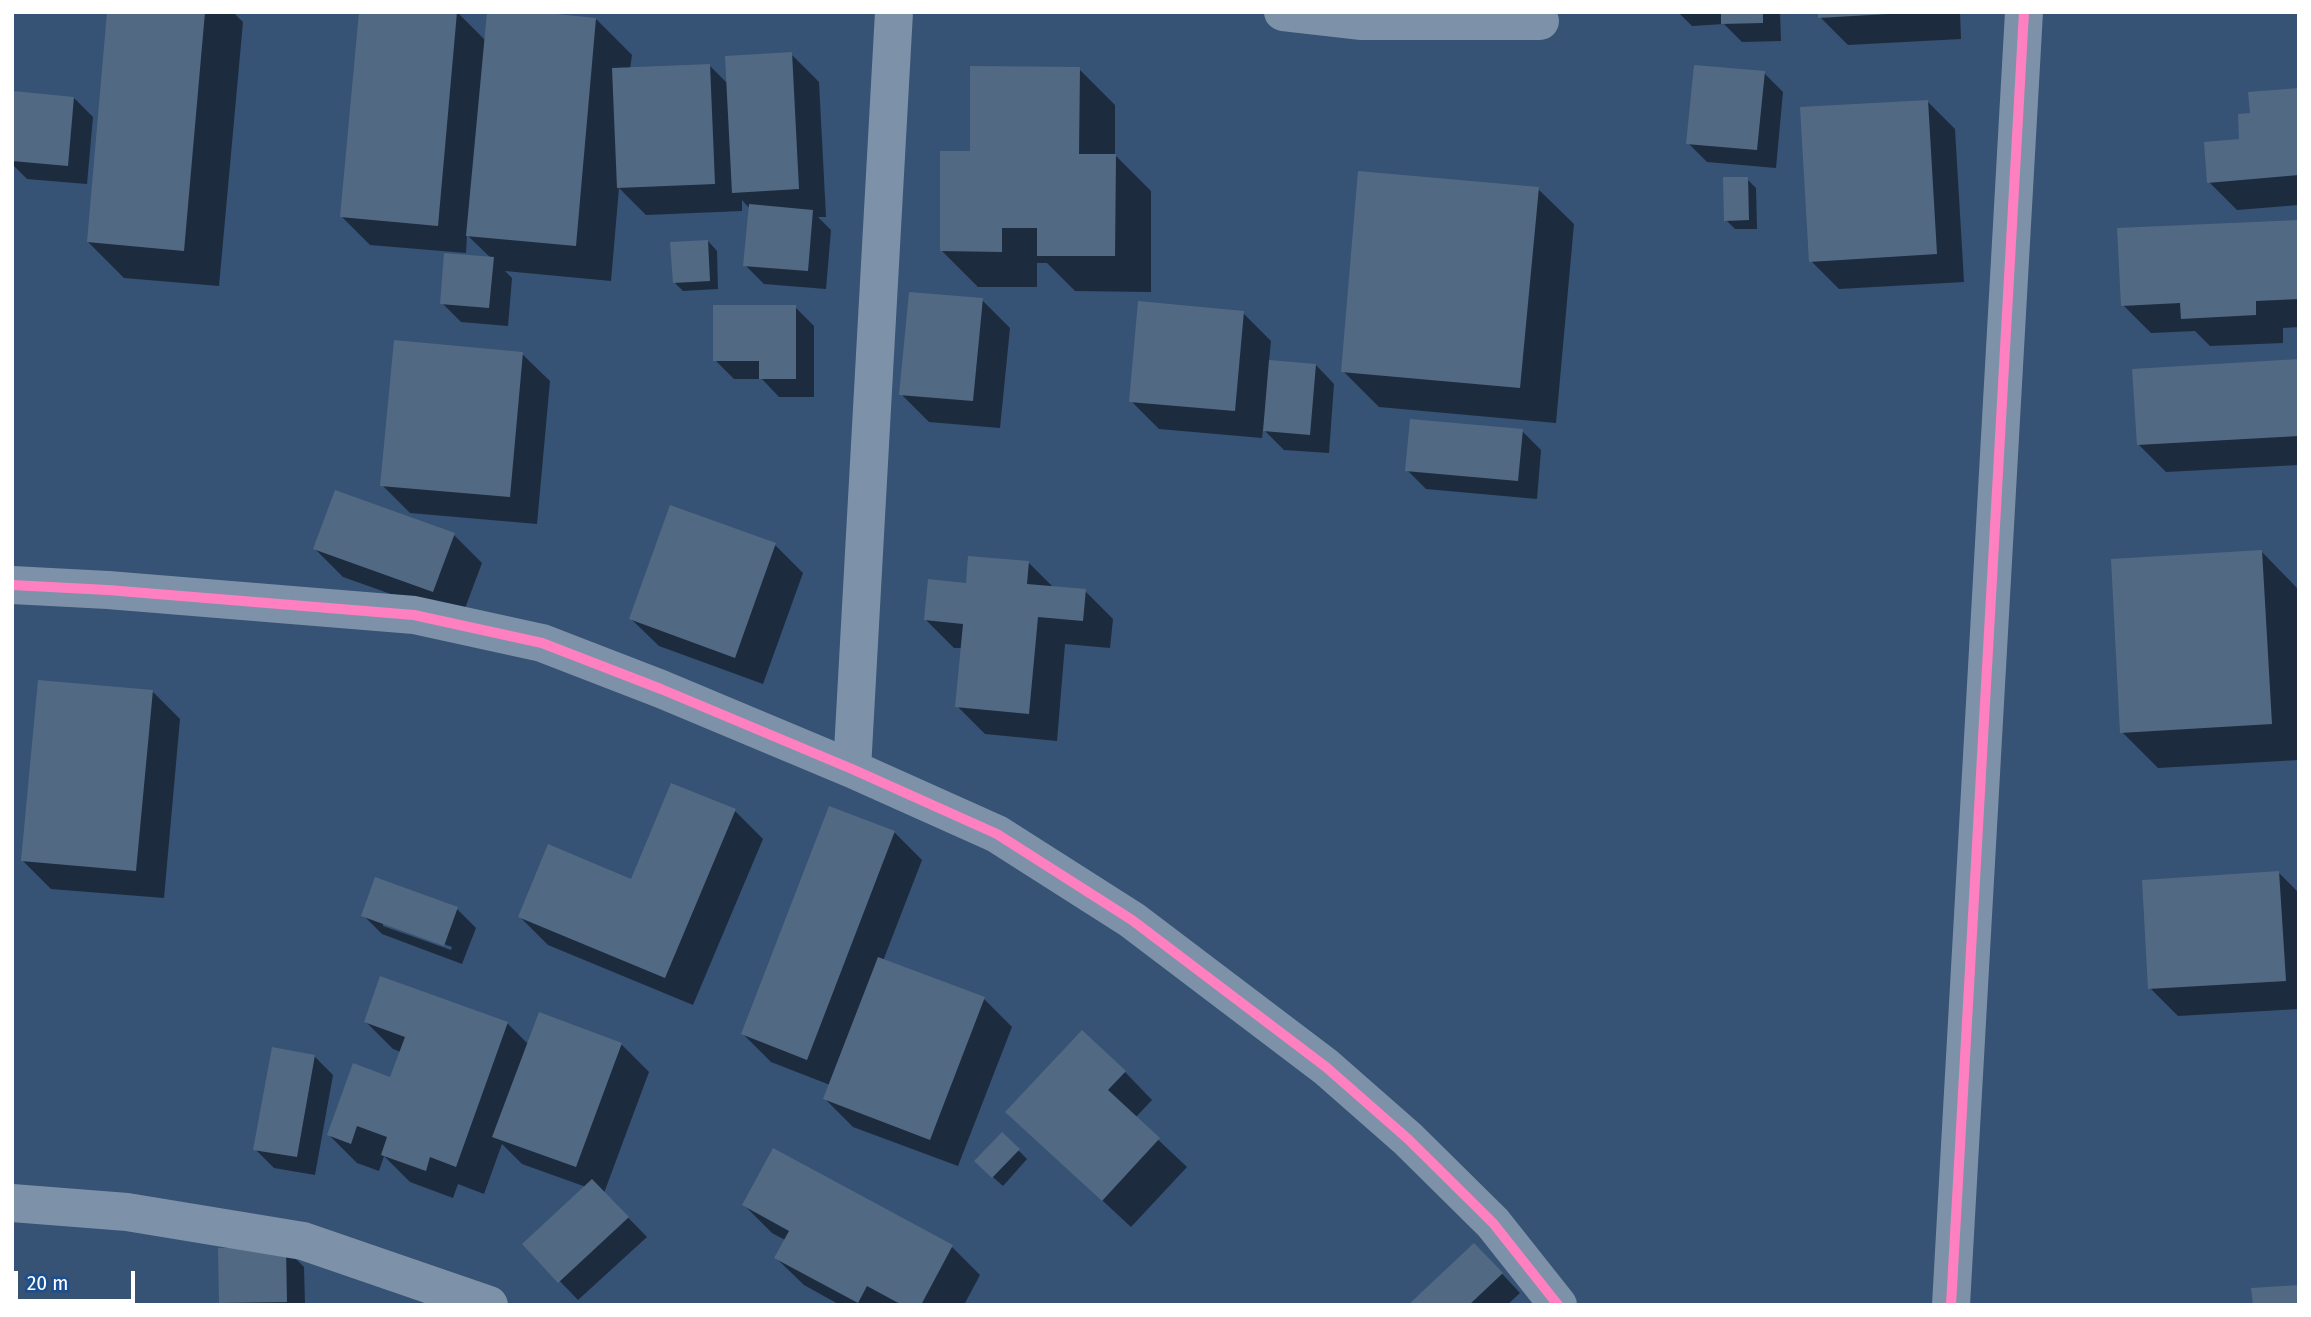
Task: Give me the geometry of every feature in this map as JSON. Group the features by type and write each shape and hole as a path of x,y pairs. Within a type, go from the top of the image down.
{"street":[{"path":"852,769 894,12"},
{"path":"1283,12 1362,21 1540,22"},
{"path":"1951,1305 2024,12"},
{"path":"12,585 108,590 414,615 542,643 661,689 852,769 997,834 1143,928 1326,1067 1408,1139 1493,1223 1558,1305"},
{"path":"12,1203 127,1212 303,1241 489,1305"}],"building":[{"path":"107,12 205,12 184,251 87,242"},
{"path":"359,12 457,12 438,226 340,217"},
{"path":"487,12 537,12 596,18 576,246 466,236"},
{"path":"1721,12 1763,12 1763,23 1721,24"},
{"path":"1818,12 1887,12 1888,14 1818,18"},
{"path":"792,52 799,189 732,193 725,56"},
{"path":"710,64 715,184 617,188 612,68"},
{"path":"1694,65 1765,71 1757,150 1686,144"},
{"path":"970,66 1080,67 1079,154 1116,154 1115,256 1037,256 1037,228 1002,228 1002,252 940,251 940,151 970,151"},
{"path":"2299,88 2299,175 2207,183 2204,142 2239,139 2238,114 2250,113 2248,92"},
{"path":"13,91 74,97 68,166 12,161"},
{"path":"1928,100 1937,254 1809,262 1800,107"},
{"path":"1358,171 1539,187 1520,388 1341,372"},
{"path":"1723,177 1748,177 1749,220 1724,221"},
{"path":"749,204 813,210 808,271 743,266"},
{"path":"2299,220 2299,299 2256,301 2256,315 2181,319 2180,303 2121,306 2117,228"},
{"path":"708,240 710,281 673,283 670,242"},
{"path":"444,253 494,257 489,308 440,304"},
{"path":"909,292 983,298 973,401 899,395"},
{"path":"1138,301 1244,311 1235,411 1129,402"},
{"path":"713,305 796,305 796,379 759,379 759,361 713,361"},
{"path":"394,340 523,352 510,497 380,486"},
{"path":"2299,359 2299,436 2137,445 2132,369"},
{"path":"1269,360 1316,364 1310,435 1263,431"},
{"path":"1410,419 1523,429 1518,481 1405,471"},
{"path":"335,490 455,533 433,592 313,549"},
{"path":"670,505 776,543 735,658 629,619"},
{"path":"2262,550 2272,724 2120,733 2111,559"},
{"path":"968,556 1029,561 1027,584 1086,589 1083,621 1038,617 1029,714 955,707 963,624 924,620 928,579 966,583"},
{"path":"38,680 153,690 136,871 21,861"},
{"path":"671,783 736,809 665,978 518,917 548,844 631,879"},
{"path":"829,806 895,831 807,1060 741,1034"},
{"path":"2279,871 2286,981 2148,989 2142,880"},
{"path":"375,877 458,907 444,946 361,916"},
{"path":"878,957 985,997 930,1140 823,1099"},
{"path":"380,976 508,1022 456,1167 430,1157 426,1171 381,1155 387,1137 357,1126 351,1144 327,1135 353,1063 390,1077 405,1037 364,1022"},
{"path":"539,1012 622,1043 576,1167 492,1137"},
{"path":"1082,1030 1126,1071 1108,1090 1160,1138 1102,1201 1005,1112"},
{"path":"272,1047 315,1055 297,1157 253,1150"},
{"path":"1002,1132 1020,1149 992,1178 974,1161"},
{"path":"773,1148 953,1245 921,1305 902,1305 867,1286 858,1303 774,1258 789,1231 742,1205"},
{"path":"592,1179 629,1217 558,1283 522,1244"},
{"path":"1474,1243 1503,1273 1469,1305 1408,1305"},
{"path":"286,1247 287,1302 219,1303 218,1248"},
{"path":"2299,1285 2299,1305 2253,1305 2251,1288"}],"cycle path":[{"path":"1951,1305 2024,12"},
{"path":"12,585 108,590 414,615 542,643 661,689 852,769 997,834 1132,920 1326,1067 1408,1139 1493,1223 1558,1305"}]}
